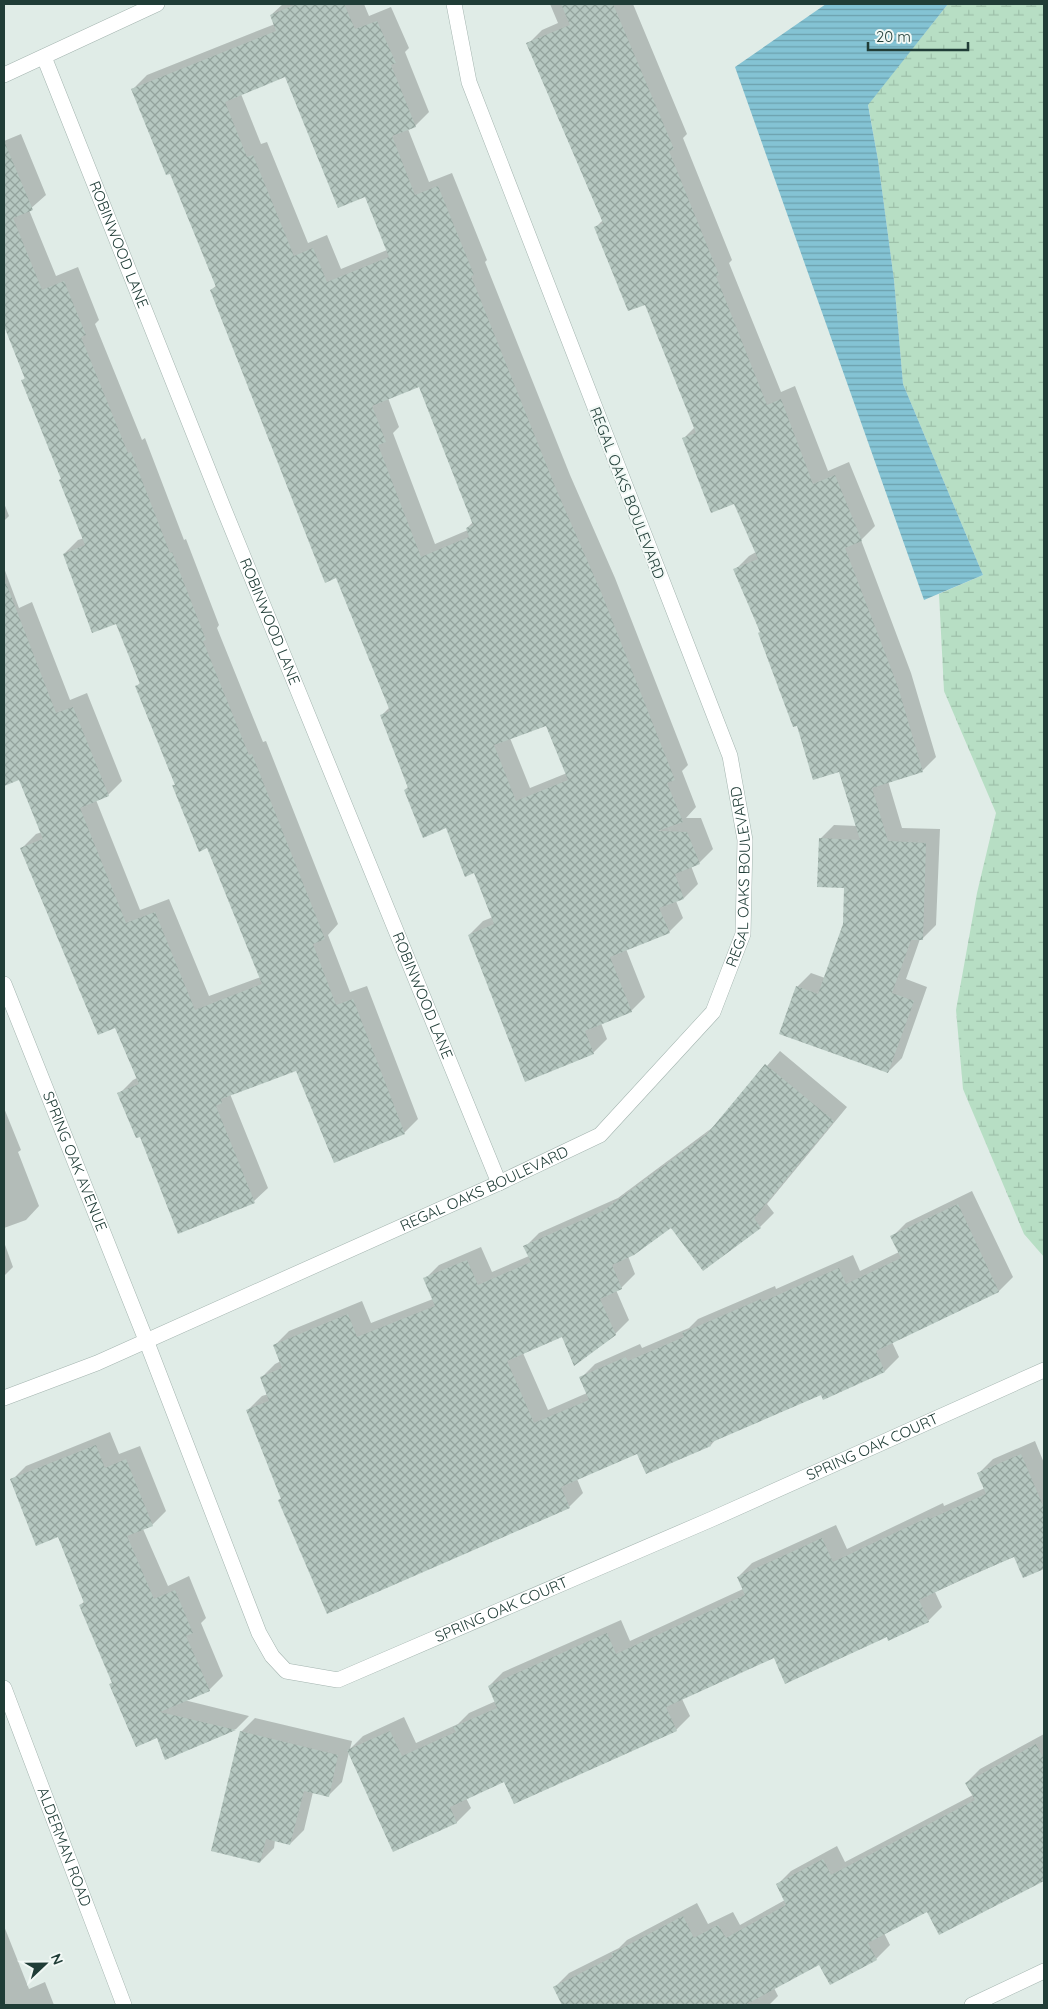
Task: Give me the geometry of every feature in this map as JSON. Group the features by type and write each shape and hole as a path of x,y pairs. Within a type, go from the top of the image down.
{"street":[{"path":"4,75 157,4"},
{"name":"REGAL OAKS BOULEVARD","path":"4,1398 97,1363 600,1136 713,1012 743,934 745,840 730,756 469,82 454,4"},
{"name":"ROBINWOOD LANE","path":"44,57 220,498 499,1183"},
{"name":"SPRING OAK AVENUE","path":"4,984 146,1340"},
{"name":"SPRING OAK COURT","path":"146,1340 259,1633 272,1656 286,1671 338,1680 712,1518 1044,1370"},
{"name":"ALDERMAN ROAD","path":"4,1688 124,2005"},
{"path":"972,2005 1044,1971"}],"green space":[{"path":"948,4 1044,4 1044,1257 1024,1234 963,1089 956,1010 977,893 996,813 944,691 939,594 983,575 903,384 894,280 878,160 868,104"}],"water":[{"path":"826,4 948,4 868,105 878,160 894,280 903,384 983,575 924,600 735,67"}],"building":[{"path":"297,4 344,4 355,29 377,21 396,63 391,65 416,127 392,136 415,195 438,186 474,275 471,276 556,489 601,592 675,780 667,783 683,822 657,831 687,832 700,864 675,874 684,899 659,908 670,933 610,957 632,1012 585,1031 594,1054 525,1082 468,935 494,924 474,873 465,877 446,828 423,838 404,790 408,788 380,715 390,711 336,578 325,583 210,290 216,287 170,174 166,175 131,89 276,31 270,15","holes":["285,77 338,208 365,197 389,257 327,282 313,248 294,256 253,155 247,157 225,102","419,387 473,525 466,528 469,537 421,557 378,445 386,442 372,406","546,726 568,780 516,801 494,745"]},
{"path":"561,4 613,4 674,149 669,151 719,275 716,276 767,405 781,399 813,484 835,475 862,541 845,548 898,687 923,772 872,788 888,841 926,843 923,940 911,940 892,993 914,1001 888,1073 779,1034 796,986 818,994 843,924 844,888 817,887 819,838 860,840 839,772 813,780 797,726 793,727 758,633 760,632 733,569 758,559 734,504 711,513 682,438 696,433 645,305 628,311 594,227 603,223 526,43 570,25"},
{"path":"4,141 33,210 13,218 42,290 64,281 86,335 81,337 128,453 131,452 170,553 172,552 206,640 203,641 249,755 252,754 325,939 313,944 336,1005 353,999 405,1134 334,1163 296,1071 221,1099 222,1103 216,1106 255,1203 178,1234 140,1137 136,1138 117,1093 139,1084 115,1028 98,1035 20,848 43,839 19,780 4,786 4,584 6,583 56,713 73,707 109,796 80,808 126,923 155,912 195,1010 262,984 207,848 199,852 172,785 175,785 135,686 140,684 116,624 92,633 63,554 85,545 21,380 25,379 4,326"},
{"path":"765,1064 834,1121 754,1218 761,1228 703,1271 671,1228 634,1255 612,1265 622,1289 600,1299 616,1335 574,1366 562,1337 507,1361 534,1423 589,1400 579,1377 626,1357 628,1361 684,1337 682,1333 761,1299 762,1302 839,1268 846,1284 901,1258 890,1236 958,1204 999,1292 876,1351 885,1372 823,1400 821,1395 710,1443 711,1446 646,1474 637,1454 561,1487 570,1508 327,1614 278,1500 281,1499 246,1410 269,1401 260,1377 282,1368 273,1345 348,1314 357,1337 435,1306 423,1278 467,1260 478,1285 531,1262 523,1246 603,1211 707,1134"},
{"path":"96,1445 105,1468 126,1459 153,1526 127,1536 154,1599 175,1590 193,1633 186,1636 210,1691 160,1712 236,1730 165,1760 157,1738 136,1747 109,1684 112,1683 79,1605 84,1603 58,1537 36,1546 10,1479"},
{"path":"1021,1454 1044,1508 1044,1569 1023,1578 1014,1557 965,1578 919,1600 929,1622 888,1641 887,1637 785,1684 774,1658 666,1707 677,1731 514,1804 504,1782 450,1807 457,1823 393,1852 347,1750 390,1731 402,1756 456,1732 453,1727 497,1708 488,1686 607,1633 616,1654 745,1595 737,1577 822,1538 833,1562 929,1517 930,1519 986,1494 977,1473"},
{"path":"240,1731 338,1755 329,1797 304,1791 290,1845 266,1839 260,1863 211,1851"},
{"path":"1036,1744 1044,1759 1044,1881 939,1935 927,1912 868,1943 877,1960 830,1985 819,1965 745,2005 562,2005 553,1987 613,1957 611,1954 683,1916 694,1938 718,1925 726,1938 786,1905 776,1884 823,1859 831,1875 975,1800 965,1783"}]}
